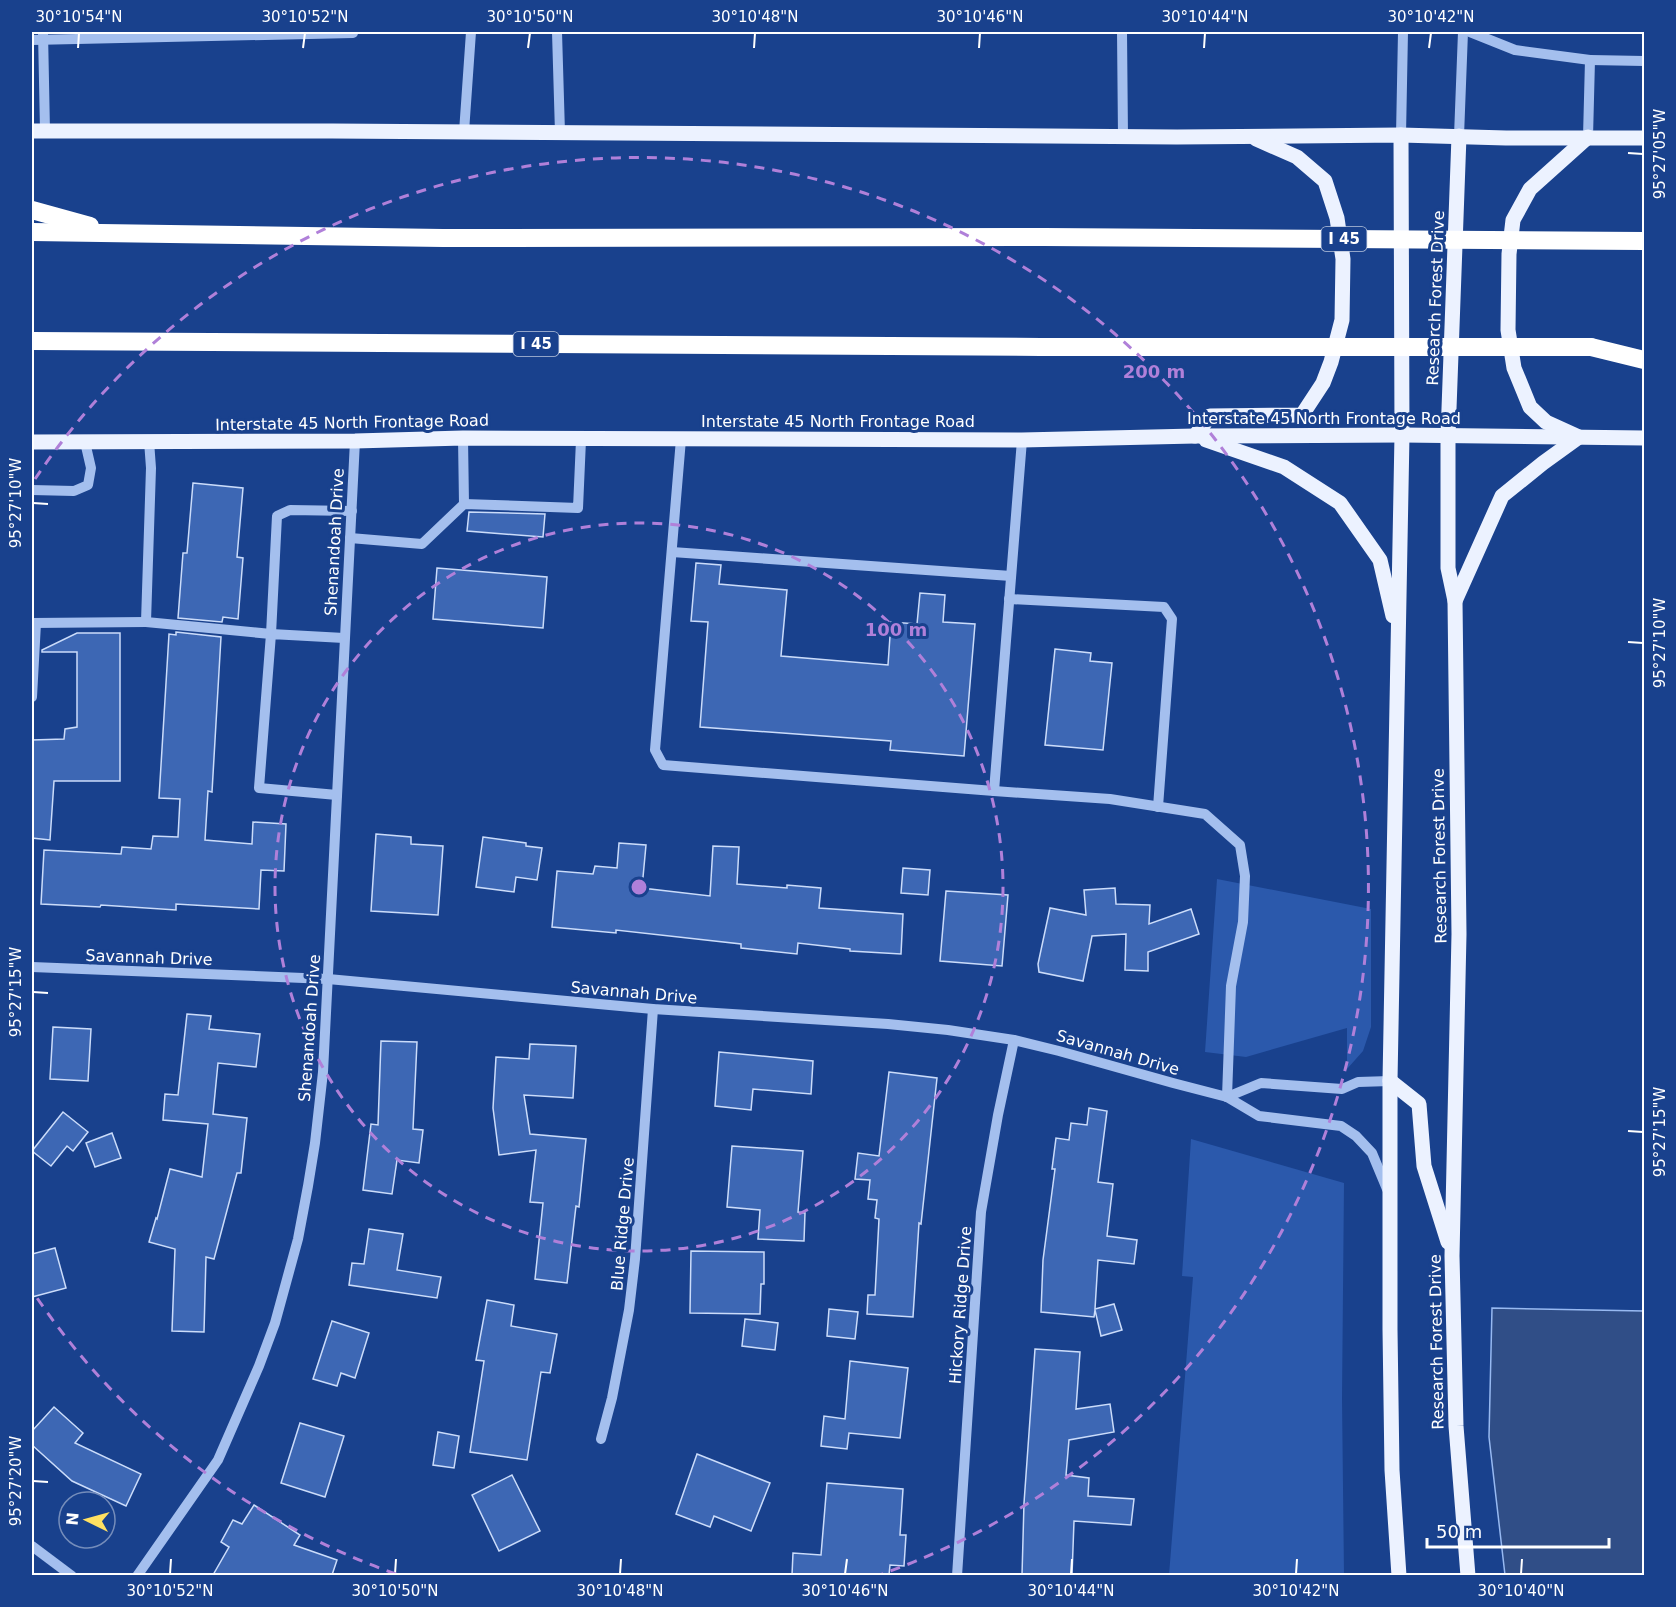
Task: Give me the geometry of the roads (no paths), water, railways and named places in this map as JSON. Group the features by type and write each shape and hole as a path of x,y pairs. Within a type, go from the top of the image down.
{"highway":[{"path":"32,210 115,233"},
{"name":"I 45","path":"32,232 443,238 1044,237 1644,241"},
{"name":"I 45","path":"32,341 1041,347 1644,346"},
{"path":"1591,347 1644,360"}],"main road":[{"path":"38,131 1123,137 1401,135 1644,138"},
{"name":"Research Forest Drive","path":"1399,1575 1392,1470 1390,1081 1402,435 1401,135"},
{"path":"1251,136 1297,157 1325,181 1338,218 1343,259 1342,320 1323,383 1302,415 1210,416 1195,436 1284,467 1340,503 1380,560 1398,642"},
{"name":"Research Forest Drive","path":"1459,136 1448,436 1448,568 1455,601 1459,934 1452,1256 1456,1426 1468,1575"},
{"path":"1455,601 1502,496 1579,437 1546,422 1530,407 1514,368 1508,330 1509,254 1513,220 1530,189 1588,137"},
{"name":"Interstate 45 North Frontage Road","path":"32,442 355,441 463,438 1022,440 1402,435 1644,438"},
{"path":"1390,1081 1419,1104 1424,1166 1452,1256"}],"street":[{"path":"38,131 39,37 353,32"},
{"path":"464,132 471,32"},
{"path":"557,32 560,133"},
{"path":"1122,32 1123,137"},
{"path":"1401,135 1403,32"},
{"path":"1459,136 1463,32"},
{"path":"1470,32 1488,35 1515,50 1590,60 1644,61"},
{"path":"1588,137 1590,60"},
{"path":"463,438 464,504"},
{"path":"681,439 655,750 663,765 1110,799 1205,814 1240,845 1245,876 1243,922 1230,986 1227,1096 1261,1083 1341,1089 1358,1082 1390,1081"},
{"path":"350,538 422,544 464,504 578,508 581,440"},
{"path":"994,791 1022,440"},
{"path":"146,622 151,468 148,441"},
{"name":"Shenandoah Drive","path":"137,1575 218,1460 275,1323 298,1239 315,1143 323,1072 355,441"},
{"path":"32,490 74,491 88,485 91,468 85,442"},
{"path":"337,795 259,788 272,634 277,516 290,510 352,511"},
{"path":"672,552 1011,576"},
{"path":"1009,599 1164,607 1172,620 1158,807"},
{"path":"32,697 34,623 146,622 272,634 344,638"},
{"name":"Savannah Drive","path":"32,967 328,979 652,1009 888,1024 1014,1040 1227,1096 1259,1116 1341,1126 1356,1136 1372,1153 1391,1198"},
{"name":"Blue Ridge Drive","path":"601,1439 621,1357 635,1258 652,1009"},
{"name":"Hickory Ridge Drive","path":"957,1575 981,1212 1014,1040"},
{"path":"32,1546 72,1575"}]}
